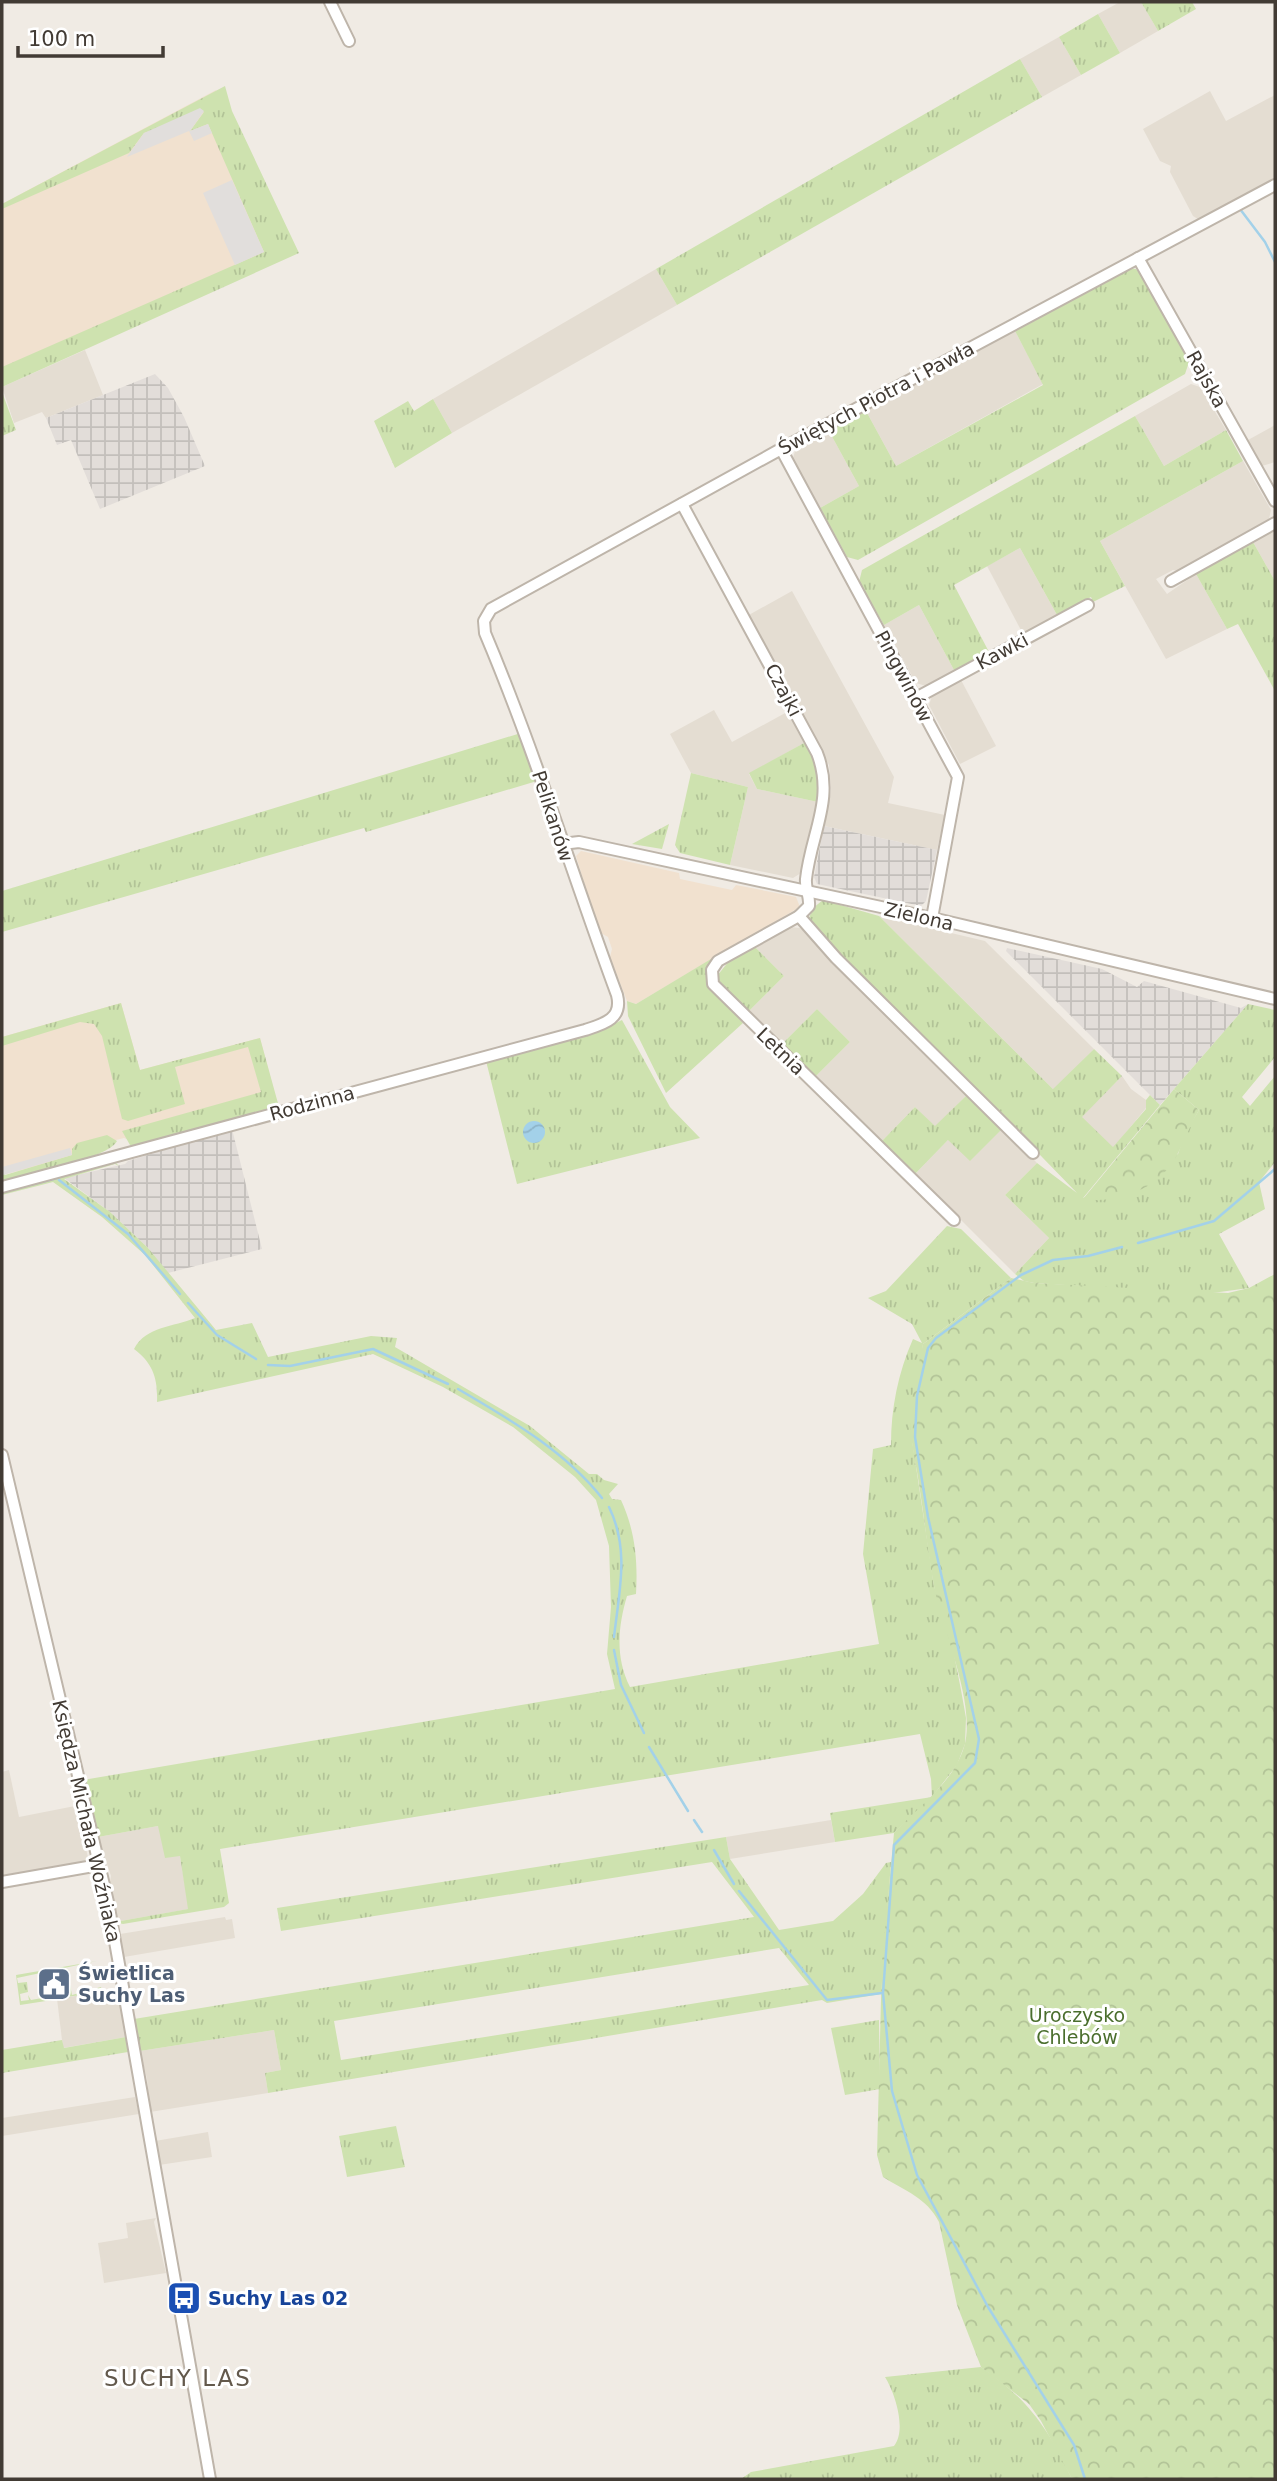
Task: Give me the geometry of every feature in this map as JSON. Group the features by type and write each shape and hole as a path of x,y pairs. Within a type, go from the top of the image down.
{"street":[{"path":"330,2 349,41"},
{"name":"Świętych Piotra i Pawła","path":"484,621 491,609 501,603 781,449 1275,186"},
{"name":"Rajska","path":"1138,258 1275,501"},
{"name":"Pingwinów","path":"781,449 958,777 932,918"},
{"name":"Czajki","path":"682,504 825,772 825,792 806,879 808,891"},
{"path":"1171,582 1275,523"},
{"name":"Kawki","path":"916,698 1088,605"},
{"name":"Pelikanów","path":"484,621 485,633 525,733 617,995 618,1012"},
{"name":"Zielona","path":"562,844 579,842 808,891 1275,999"},
{"path":"808,891 809,906 799,916 836,958 1033,1153"},
{"name":"Letnia","path":"799,916 718,961 712,970 713,984 954,1220"},
{"name":"Rodzinna","path":"2,1187 603,1024 618,1012"},
{"name":"Księdza Michała Woźniaka","path":"2,1455 99,1865 210,2479"},
{"path":"2,1882 99,1865"}],"shaded area":[{"path":"1120,2 1141,2 1158,31 1120,53 1098,14"},
{"path":"1059,37 1081,75 1042,97 1020,59"},
{"path":"216,90 277,260 2,384 2,204"},
{"path":"1210,91 1226,121 1275,95 1275,180 1201,221 1193,216 1170,172 1171,166 1160,161 1143,129"},
{"path":"200,108 204,111 190,131 208,124 212,133 194,141 189,131 127,157 144,133"},
{"path":"232,180 264,252 235,265 203,193"},
{"path":"656,269 677,305 452,433 433,399"},
{"path":"1014,329 1043,384 896,466 866,411"},
{"path":"85,350 103,395 46,418 42,412 14,423 2,387"},
{"path":"155,374 168,388 184,417 205,466 100,509 71,440 57,445 46,418"},
{"path":"1191,384 1200,387 1226,430 1164,466 1135,416"},
{"path":"1275,425 1275,462 1262,466 1248,440"},
{"path":"829,431 859,486 820,508 793,458 796,448"},
{"path":"1243,461 1271,510 1269,519 1178,571 1173,570 1156,579 1167,594 1196,574 1227,629 1166,659 1100,541"},
{"path":"1275,529 1275,581 1253,542"},
{"path":"1020,548 1057,615 1023,634 987,566"},
{"path":"792,591 894,777 888,803 945,815 937,850 824,826 831,791 829,765 747,616"},
{"path":"919,605 954,670 926,686 916,683 884,625"},
{"path":"961,680 996,746 960,764 929,705 932,696"},
{"path":"714,710 732,742 787,712 804,743 749,774 757,789 818,802 801,873 793,878 730,865 748,787 691,773 670,734"},
{"path":"824,826 937,850 926,901 921,906 817,884 814,877"},
{"path":"581,851 679,873 680,879 732,890 736,885 796,897 800,907 636,1004 627,1001 610,957 612,949 608,937 601,933 596,922 576,856"},
{"path":"879,916 985,941 1094,1049 1054,1090"},
{"path":"790,927 800,928 968,1094 935,1127 915,1107 881,1142 815,1077 850,1042 817,1009 782,1044 749,1011 784,976 755,947"},
{"path":"1007,948 1102,969 1137,987 1144,981 1241,1008 1248,1004 1160,1105 1006,951"},
{"path":"121,1003 140,1070 260,1038 277,1102 133,1142 124,1138 116,1140 109,1148 2,1175 2,1037"},
{"path":"1122,1076 1131,1089 1146,1100 1146,1108 1113,1148 1081,1117"},
{"path":"1003,1128 1037,1163 1005,1195 1049,1238 1015,1274 915,1174 948,1140"},
{"path":"232,1129 262,1249 168,1273 148,1248 110,1212 64,1178 125,1164"},
{"path":"70,1148 72,1155 3,1175 2,1167"},
{"path":"9,1770 19,1817 75,1806 88,1857 83,1863 2,1875 2,1772"},
{"path":"831,1820 835,1842 730,1859 726,1837"},
{"path":"158,1826 180,1856 189,1909 115,1922 109,1887 111,1876 98,1837"},
{"path":"225,1917 226,1920 232,1919 235,1938 124,1957 120,1934"},
{"path":"117,1989 126,2037 63,2048 57,1999"},
{"path":"274,2030 281,2070 265,2073 268,2093 150,2112 147,2079 140,2051"},
{"path":"135,2097 139,2114 2,2136 2,2118"},
{"path":"208,2132 212,2157 159,2165 155,2141"},
{"path":"156,2218 154,2222 166,2273 104,2283 98,2243 128,2238 126,2223"}],"green space":[{"path":"1141,2 1192,2 1196,9 1158,31"},
{"path":"1098,14 1120,53 1081,75 1059,37"},
{"path":"1020,59 1042,97 677,305 656,269"},
{"path":"225,86 232,111 299,253 2,387 2,367 264,252 208,124 190,131 204,112 144,133 129,153 2,209 2,204"},
{"path":"1127,268 1136,269 1143,278 1189,362 1185,374 858,560 847,557 820,508 859,486 829,431 866,411 896,466 1043,385 1014,329"},
{"path":"2,392 16,430 2,436"},
{"path":"433,399 452,433 395,468 374,421 408,401 414,411"},
{"path":"1135,416 1164,466 1226,430 1243,461 1100,541 1125,586 1093,602 1091,597 1057,615 1020,548 954,585 989,652 954,670 919,605 884,625 859,582 862,570"},
{"path":"1253,542 1275,581 1275,691 1238,624 1227,629 1196,574"},
{"path":"521,733 537,781 366,832 364,828 2,932 2,891"},
{"path":"804,743 818,771 818,802 757,789 749,773"},
{"path":"691,773 748,787 730,865 680,853 675,845"},
{"path":"669,824 662,849 632,844"},
{"path":"823,900 879,916 1053,1089 1094,1049 1122,1076 1082,1117 1113,1147 1146,1109 1146,1100 1150,1095 1160,1105 1083,1198 1178,1154 1185,1133 1199,1110 1174,1089 1248,1004 1275,1010 1275,1057 1242,1097 1250,1106 1275,1076 1275,1162 1259,1182 1265,1209 1219,1234 1249,1288 1205,1294 1034,1283 1024,1281 1015,1274 1049,1238 1005,1195 1037,1163 1077,1193 937,1049 817,932 809,918 813,908"},
{"path":"755,947 784,976 749,1011 720,985 717,976 729,961"},
{"path":"716,956 715,993 743,1023 666,1093 628,1016 627,1001 636,1004"},
{"path":"121,1003 140,1070 260,1038 279,1107 137,1146 130,1145 122,1131 261,1092 248,1047 175,1067 185,1104 128,1121 122,1119 102,1036 94,1024 80,1022 2,1046 2,1037"},
{"path":"817,1009 850,1042 815,1077 782,1044"},
{"path":"622,1020 670,1107 700,1138 517,1184 486,1061 605,1028"},
{"path":"1174,1089 1199,1110 1169,1167 1160,1177 1137,1192 1110,1199 1083,1199"},
{"path":"968,1094 1003,1128 970,1161 948,1140 915,1174 881,1142 915,1107 935,1126"},
{"path":"107,1135 117,1141 99,1154 64,1166 2,1181 2,1171 5,1175 72,1155 72,1149 77,1143"},
{"path":"116,1163 119,1166 115,1164 64,1179 110,1212 148,1248 216,1330 252,1323 268,1357 371,1336 397,1338 395,1347 530,1426 589,1474 597,1474 604,1480 618,1484 609,1494 612,1499 621,1500 630,1523 636,1558 636,1594 627,1596 620,1642 622,1664 630,1687 879,1644 863,1554 873,1449 891,1445 892,1418 899,1378 913,1339 922,1343 912,1324 868,1298 886,1291 947,1226 961,1229 1011,1278 923,1344 912,1440 934,1586 950,1634 966,1718 965,1744 957,1765 932,1797 931,1779 920,1734 220,1849 229,1903 224,1907 123,1924 115,1922 188,1909 180,1856 165,1858 158,1826 98,1837 83,1780 615,1689 607,1654 611,1607 609,1546 596,1500 575,1477 513,1427 443,1387 373,1354 157,1402 153,1372 146,1360 134,1349 139,1341 153,1331 195,1318 145,1255 102,1217 53,1182 2,1195 2,1190"},
{"name":"Uroczysko Chlebów","path":"1275,1274 1275,2479 1072,2479 1029,2404 981,2367 957,2305 939,2222 922,2201 883,2177 877,2155 882,1961 894,1833 952,1772 964,1747 967,1730 962,1689 938,1604 930,1563 911,1436 913,1390 923,1344 1011,1278 1034,1283 1228,1293 1249,1288"},
{"path":"932,1797 894,1833 835,1842 830,1813"},
{"path":"726,1837 730,1859 779,1930 833,1921 863,1894 886,1863 891,1862 881,1994 827,2003 822,2000 268,2093 265,2073 281,2070 274,2030 140,2051 134,2019 754,1917 712,1862 281,1931 277,1908","holes":["779,1948 809,1985 341,2060 334,2021"]},
{"path":"97,1961 17,1978 18,1983 27,1982 28,1992 20,1994 21,2001 29,2000 28,1995 31,2000 42,1998 39,1974 47,1973 52,1998 72,1997 20,2005 16,1975"},
{"path":"67,1970 72,1995 101,1987 102,1992 52,1999 47,1974"},
{"path":"879,2020 880,2089 845,2095 831,2028"},
{"path":"126,2037 128,2052 2,2073 2,2050 62,2040 64,2048"},
{"path":"396,2126 405,2167 347,2177 339,2136"},
{"path":"981,2367 1011,2391 1035,2416 1055,2445 1072,2479 741,2479 751,2472 894,2446 898,2439 900,2421 896,2402 885,2377"}],"water":[{"path":"530,1121 538,1121 545,1128 545,1136 538,1143 530,1143 523,1136 523,1128"}],"waterway":[{"path":"1240,209 1265,242 1275,262"},
{"path":"1138,1243 1214,1221 1275,1169"},
{"path":"2,1192 57,1178"},
{"path":"59,1180 128,1234 180,1294"},
{"path":"1085,2479 1074,2445 988,2307 917,2175 892,2091 883,1993 894,1845 975,1763 979,1739 928,1517 915,1437 917,1396 928,1348 936,1338 1021,1275 1053,1260 1088,1256 1122,1247"},
{"path":"188,1303 217,1335 256,1359"},
{"path":"268,1365 290,1366 373,1349 448,1384"},
{"path":"458,1389 553,1450 602,1498"},
{"path":"609,1507 621,1555 614,1637"},
{"path":"614,1650 621,1685 644,1733"},
{"path":"649,1747 688,1811"},
{"path":"694,1820 702,1832"},
{"path":"714,1850 734,1884"},
{"path":"739,1891 827,2000 882,1993"}],"place":[{"name":"Świetlica Suchy Las","path":"54,1984"},
{"name":"Suchy Las 02","path":"184,2298"}],"district":[{"name":"SUCHY LAS","path":"178,2378"}]}
